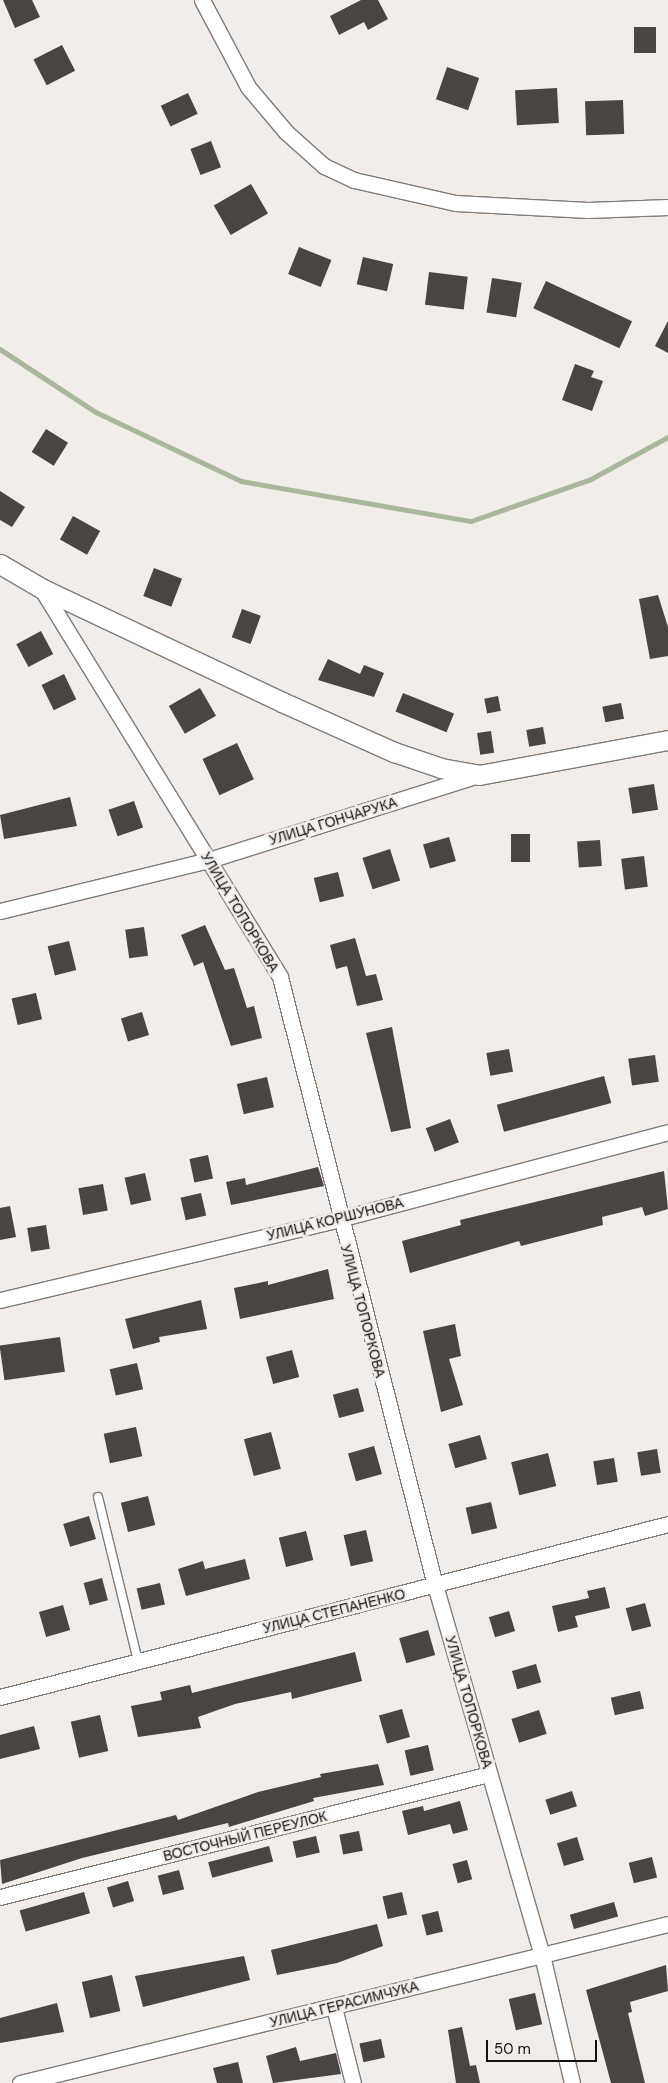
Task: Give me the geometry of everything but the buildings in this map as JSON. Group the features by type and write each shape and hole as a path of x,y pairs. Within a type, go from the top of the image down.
{"street":[{"path":"202,0 248,87 286,132 324,166 354,180 455,203 588,210 668,207"},
{"name":"УЛИЦА ТОПОРКОВА","path":"0,564 41,588 394,752 479,775"},
{"name":"УЛИЦА ТОПОРКОВА","path":"41,588 280,978 338,1219 435,1585 542,1955 572,2083"},
{"name":"УЛИЦА ГОНЧАРУКА","path":"0,911 209,860 479,775 668,740"},
{"name":"УЛИЦА КОРШУНОВА","path":"0,1300 338,1219 668,1132"},
{"name":"УЛИЦА СТЕПАНЕНКО","path":"0,1697 668,1524"},
{"name":"ВОСТОЧНЫЙ ПЕРЕУЛОК","path":"0,1897 490,1774"},
{"name":"УЛИЦА ГЕРАСИМЧУКА","path":"20,2083 668,1924"},
{"path":"334,2007 353,2083"}],"lane":[{"path":"98,1497 138,1661"}],"waterway":[{"path":"0,349 96,412 241,481 471,521 589,480 668,437"}]}
